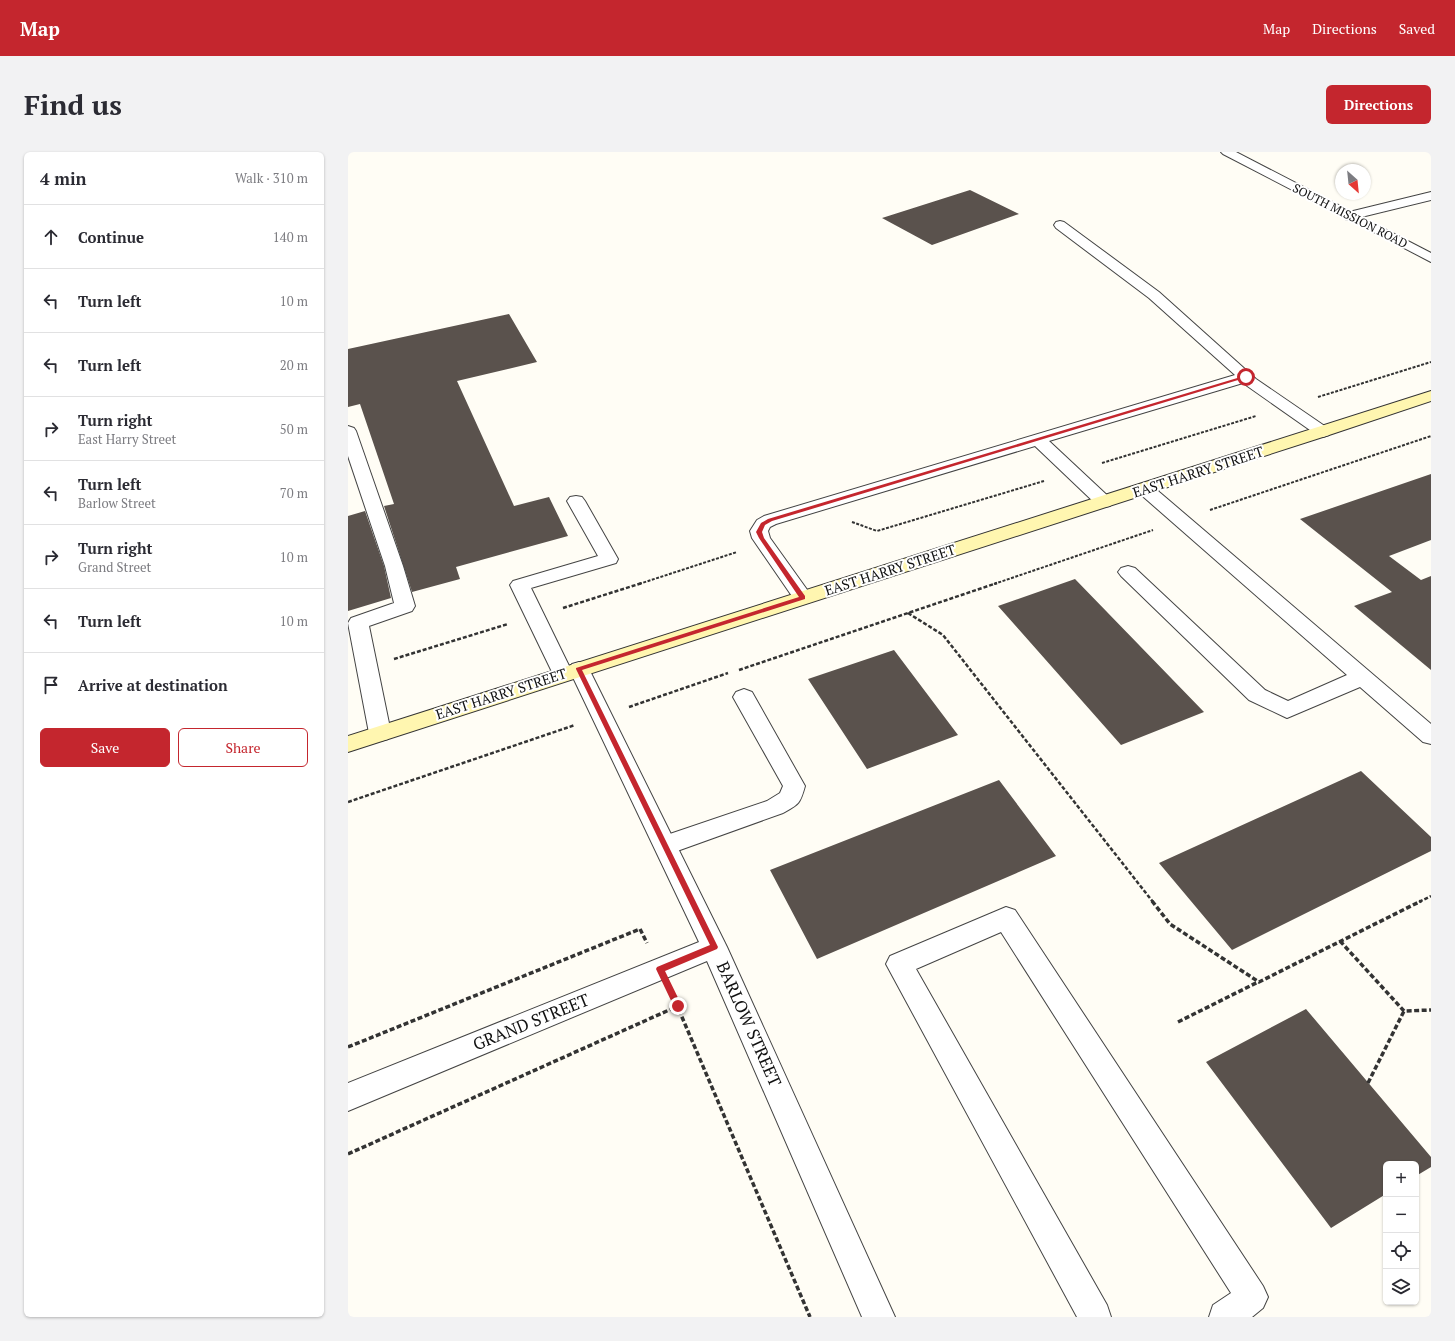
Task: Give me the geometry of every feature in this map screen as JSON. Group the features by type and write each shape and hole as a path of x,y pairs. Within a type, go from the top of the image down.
{"main road":[{"name":"EAST HARRY STREET","path":"348,744 1323,432 1431,396"}],"street":[{"name":"SOUTH MISSION ROAD","path":"1227,152 1431,258"},
{"path":"1349,216 1431,196"},
{"path":"1060,225 1154,295 1246,377 1323,432"},
{"path":"803,598 766,545 759,532 763,524 770,520 1246,377"},
{"path":"348,431 394,566 405,606 358,623 380,733"},
{"path":"1038,440 1104,502"},
{"path":"1145,489 1431,736"},
{"name":"BARLOW STREET","path":"576,501 609,559 520,585 535,616 571,672 602,716 666,845 714,947 879,1317"},
{"path":"1128,572 1257,695 1287,710 1363,677"},
{"path":"666,845 774,807 790,798 794,786 744,697"},
{"path":"1095,1317 899,964 1006,918 1252,1297 1225,1317"},
{"name":"GRAND STREET","path":"348,1098 714,947"}],"path":[{"path":"850,521 877,531 1431,362"},
{"path":"348,802 1431,436"},
{"path":"368,667 739,552 766,545"},
{"path":"908,613 943,635 1170,924 1258,982"},
{"path":"1178,1022 1431,896"},
{"path":"348,1047 640,928 678,1006 810,1317"},
{"path":"1340,941 1404,1012"},
{"path":"348,1154 678,1006"},
{"path":"1404,1012 1431,1010"},
{"path":"1368,1083 1404,1012"}],"building":[{"path":"970,190 1019,214 932,245 882,218"},
{"path":"509,314 537,362 457,381 514,506 549,497 568,536 456,567 460,579 412,592 384,506 394,504 360,404 348,407 348,349"},
{"path":"1431,474 1431,540 1389,556 1421,580 1431,576 1431,670 1354,606 1392,592 1300,519"},
{"path":"365,511 384,566 391,598 348,611 348,516"},
{"path":"1075,579 1204,712 1121,745 998,606"},
{"path":"894,650 958,735 867,769 808,679"},
{"path":"1361,771 1431,837 1431,851 1232,950 1159,863"},
{"path":"999,780 1056,856 817,959 770,870"},
{"path":"1306,1009 1431,1157 1431,1167 1419,1174 1419,1161 1383,1161 1383,1196 1331,1228 1206,1062"}],"route":[{"path":"678,1006 660,969 714,947 666,845 579,669 803,598 761,538 759,532 763,524 770,520 1246,377"}]}
